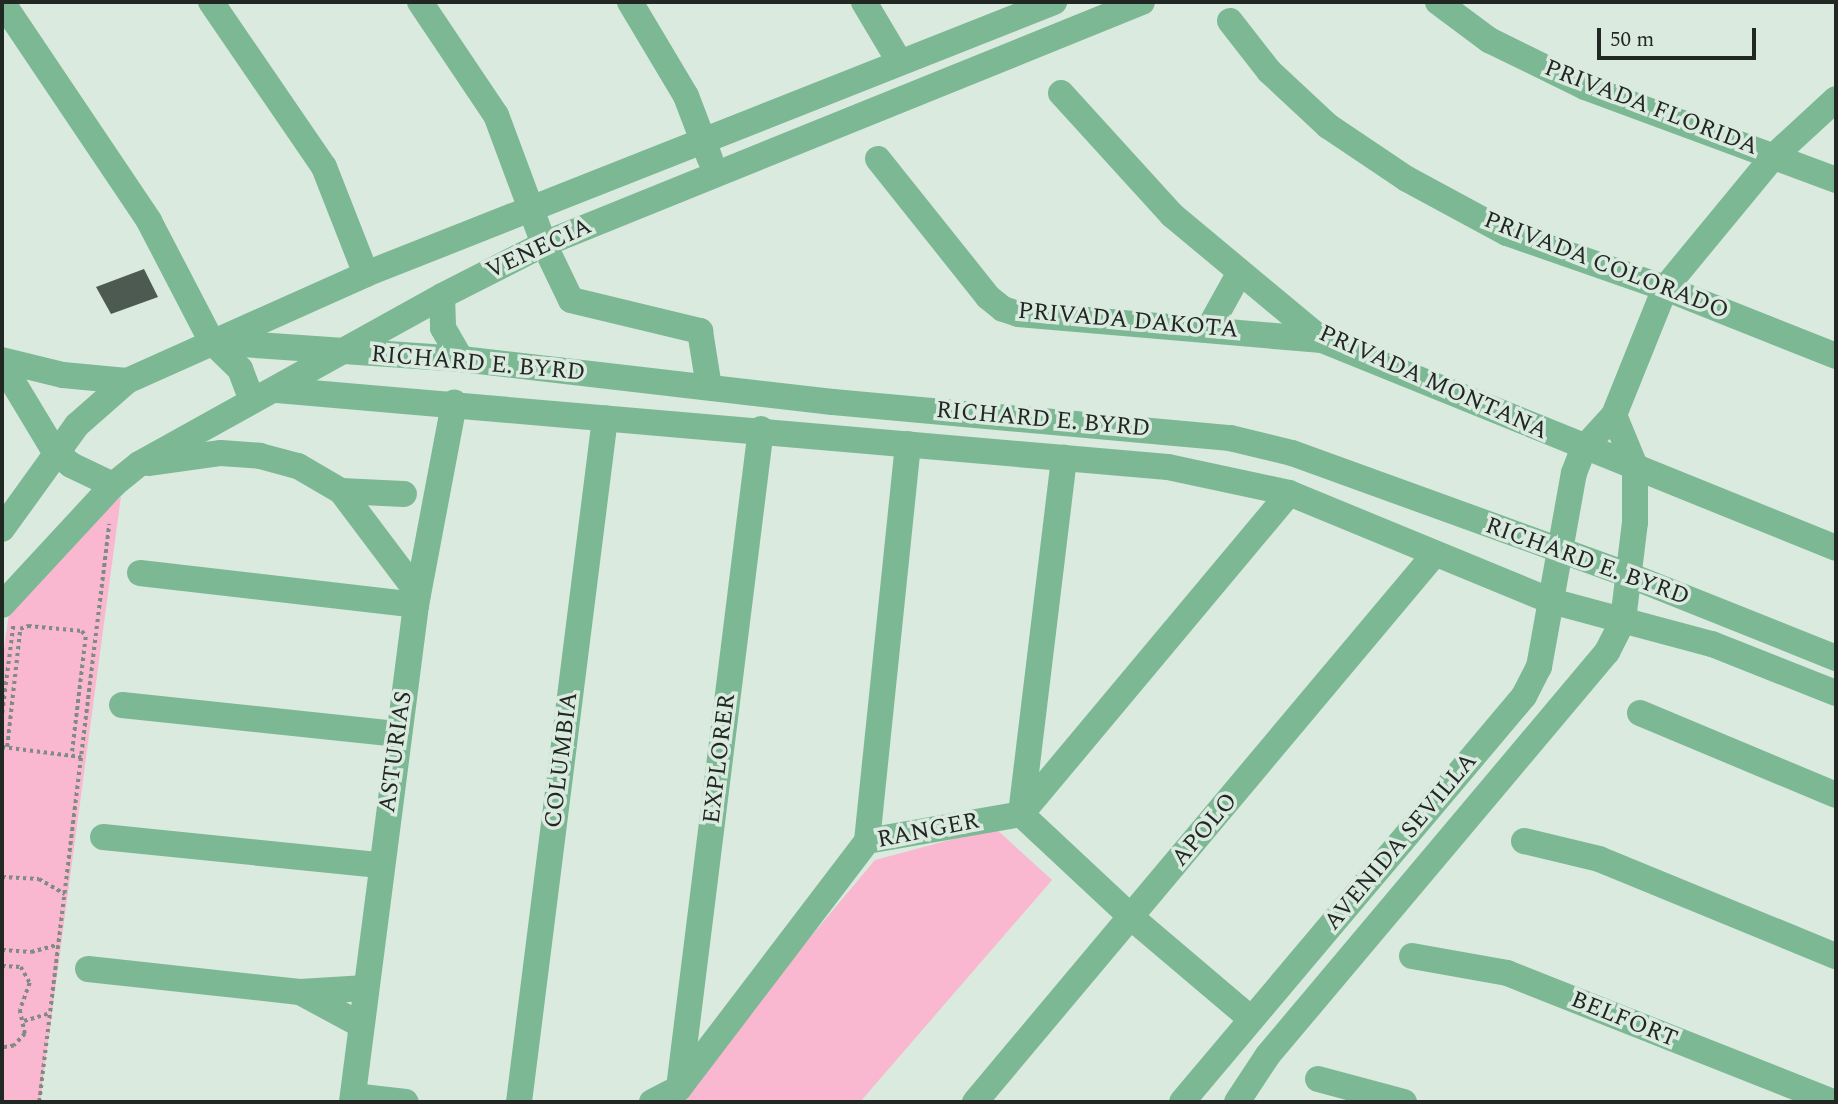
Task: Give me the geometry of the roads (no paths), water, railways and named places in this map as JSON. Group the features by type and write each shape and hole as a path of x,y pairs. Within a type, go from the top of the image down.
{"street":[{"path":"2,2 149,221 212,342 240,369 252,401"},
{"path":"211,2 324,167 366,274"},
{"path":"421,2 496,115 544,244 571,300 701,331 709,387"},
{"path":"630,2 686,96 716,174"},
{"path":"864,2 899,61"},
{"name":"VENECIA","path":"2,529 55,452 127,381 366,274 530,207 704,142 899,61 1054,2"},
{"name":"VENECIA","path":"10,597 113,485 139,464 252,401 277,390 442,296 544,244 1142,2"},
{"name":"PRIVADA FLORIDA","path":"1438,2 1489,40 1585,87 1836,180"},
{"name":"PRIVADA COLORADO","path":"1230,21 1269,71 1328,126 1407,178 1507,233 1665,288 1836,356"},
{"name":"PRIVADA MONTANA","path":"1060,93 1172,215 1322,340 1583,449 1635,466 1836,548"},
{"path":"1583,449 1614,415 1665,288 1774,156 1836,99"},
{"name":"PRIVADA DAKOTA","path":"878,159 988,297 1003,309 1018,314 1209,328 1322,340"},
{"path":"1209,328 1240,272"},
{"path":"442,296 443,328 461,359"},
{"name":"RICHARD E. BYRD","path":"212,342 461,359 709,387 1230,438 1292,453 1560,553 1631,576 1836,658"},
{"path":"2,362 63,375 127,381"},
{"path":"2,362 55,452 71,466 113,485"},
{"name":"RICHARD E. BYRD","path":"277,390 761,429 1168,467 1289,493 1433,556 1551,601 1712,644 1836,693"},
{"name":"ASTURIAS","path":"353,1099 380,865 417,599 454,403"},
{"path":"1614,415 1635,466"},
{"name":"COLUMBIA","path":"519,1102 605,418"},
{"name":"EXPLORER","path":"679,1088 761,429"},
{"path":"867,841 908,444"},
{"name":"AVENIDA SEVILLA","path":"1182,1102 1524,696 1539,667 1583,449"},
{"path":"139,464 221,453 260,456 298,467 341,491 417,599"},
{"path":"1021,814 1064,458"},
{"name":"AVENIDA SEVILLA","path":"1237,1102 1268,1055 1586,682 1623,620 1631,576 1635,466"},
{"path":"341,491 404,494"},
{"path":"1021,814 1289,493"},
{"name":"APOLO","path":"975,1102 1433,556"},
{"path":"140,573 417,599"},
{"path":"122,705 398,734"},
{"path":"1640,713 1836,795"},
{"path":"1021,814 1132,918 1251,1019"},
{"name":"RANGER","path":"652,1102 679,1088 867,841 1021,814"},
{"path":"103,837 380,865"},
{"path":"1524,841 1599,859 1836,956"},
{"name":"BELFORT","path":"1412,956 1507,973 1832,1102"},
{"path":"88,969 300,992 366,988"},
{"path":"300,992 362,1025"},
{"path":"1318,1079 1404,1102"},
{"path":"353,1099 406,1102"}]}
